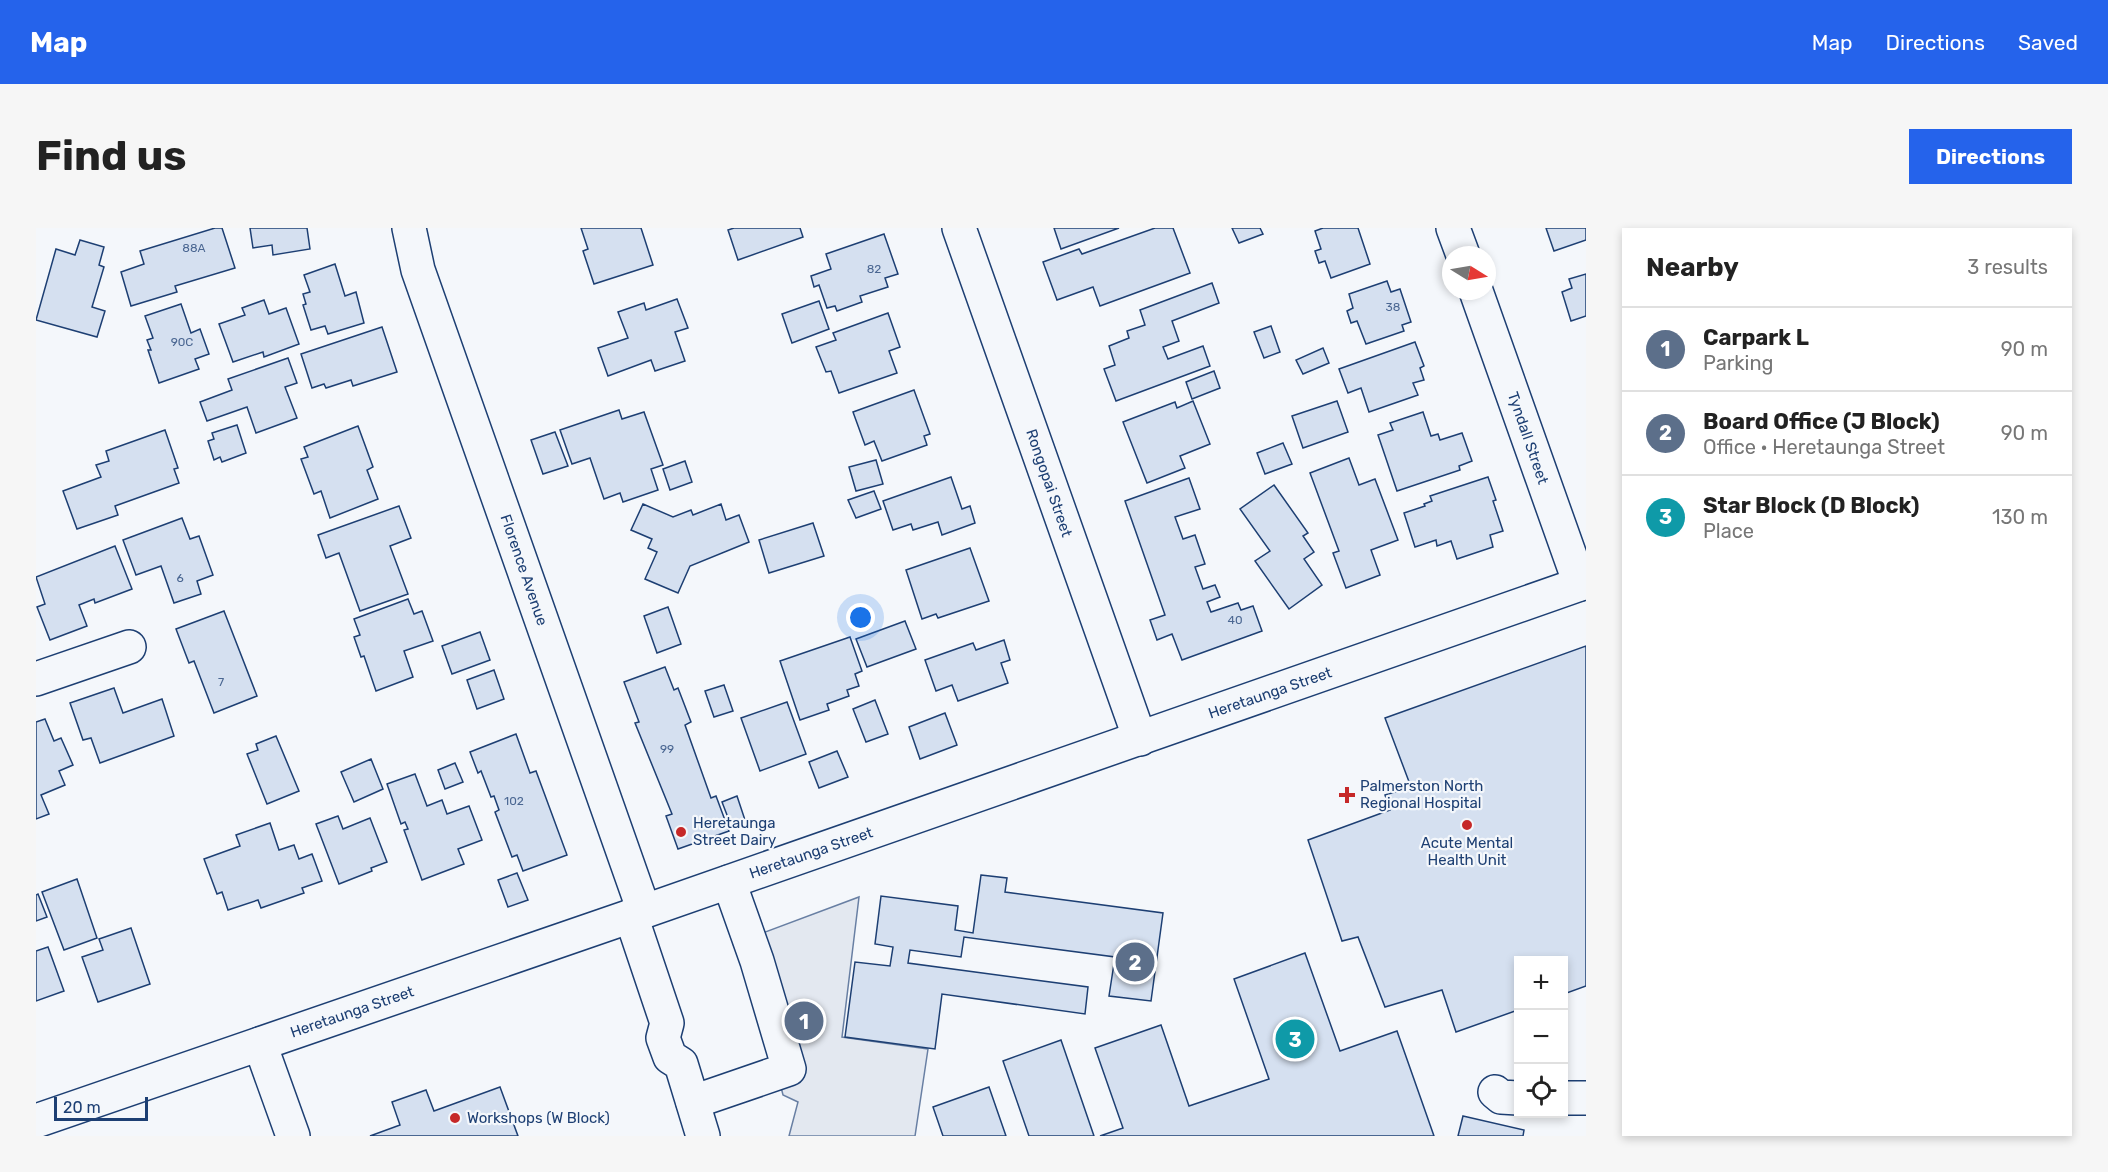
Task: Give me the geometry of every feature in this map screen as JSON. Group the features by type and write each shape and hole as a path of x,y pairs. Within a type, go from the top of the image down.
{"street":[{"name":"Florence Avenue","path":"409,228 418,270 637,914 667,1023 663,1038 670,1057 681,1064 703,1136"},
{"name":"Rongopai Street","path":"959,228 1140,739"},
{"path":"1453,228 1460,246"},
{"name":"Tyndall Street","path":"1479,300 1583,583"},
{"name":"Heretaunga Street","path":"36,1121 637,914 1583,583"},
{"path":"36,679 129,647"},
{"path":"693,1102 789,1069 757,961 729,882"},
{"path":"260,1044 293,1136"},
{"path":"1568,1098 1586,1098"}],"shaded area":[{"path":"859,897 842,1037 928,1049 915,1136 789,1136 798,1102 783,1095 760,1004 733,944"}],"building":[{"path":"215,228 222,228 235,268 175,286 177,292 131,306 121,272 144,264 140,251"},
{"path":"250,228 307,228 310,249 273,255 272,245 253,248"},
{"path":"581,228 641,228 653,265 594,284 583,251 588,249"},
{"path":"734,228 800,228 803,237 738,260 728,230"},
{"path":"1054,228 1119,228 1061,249"},
{"path":"1155,228 1173,228 1190,273 1100,306 1093,287 1057,300 1043,262 1079,249 1082,254"},
{"path":"1232,228 1260,228 1263,234 1239,243"},
{"path":"1323,228 1358,228 1370,264 1331,278 1325,261 1319,263 1315,251 1321,249 1315,231"},
{"path":"1546,228 1586,228 1586,240 1554,251"},
{"path":"884,234 898,274 885,278 888,287 860,296 862,302 837,311 835,306 827,308 819,285 814,287 811,276 831,269 826,254"},
{"path":"80,240 104,247 99,265 104,267 92,307 105,311 97,337 36,320 56,249 75,255"},
{"path":"335,264 345,296 356,292 364,323 328,334 325,326 311,330 303,305 306,304 303,294 310,292 304,275"},
{"path":"1586,274 1586,316 1571,321 1562,292 1572,288 1569,279"},
{"path":"1387,281 1391,292 1400,289 1411,322 1402,325 1404,331 1366,344 1357,321 1351,323 1347,311 1353,308 1349,294"},
{"path":"1212,283 1219,303 1172,321 1179,341 1163,347 1168,359 1203,346 1210,366 1116,401 1104,369 1115,365 1109,346 1129,338 1127,331 1145,325 1140,310"},
{"path":"677,299 688,328 675,332 685,361 655,371 651,360 608,376 598,348 628,338 618,312 644,303 646,310"},
{"path":"264,300 269,314 286,308 299,344 264,357 263,352 233,362 219,324 245,315 242,308"},
{"path":"819,301 829,329 792,343 782,314"},
{"path":"181,304 191,333 200,329 209,354 195,359 199,369 159,383 148,350 151,350 147,340 153,338 145,316"},
{"path":"888,313 900,347 889,351 897,373 839,393 831,371 826,372 816,347 836,340 833,333"},
{"path":"1271,326 1280,352 1264,358 1254,332"},
{"path":"382,327 397,372 353,386 351,380 326,388 324,384 312,388 301,354"},
{"path":"1415,342 1424,366 1420,368 1424,380 1413,383 1418,395 1369,412 1361,388 1348,393 1339,369"},
{"path":"1323,348 1329,363 1303,374 1296,360"},
{"path":"288,358 297,383 285,387 297,418 256,433 247,407 207,421 200,402 232,390 228,379"},
{"path":"1214,371 1220,388 1192,399 1186,382"},
{"path":"914,390 930,434 924,436 927,445 882,461 874,441 865,445 853,412"},
{"path":"1193,401 1210,444 1180,456 1185,468 1147,483 1123,422 1175,402 1177,408"},
{"path":"1337,401 1348,432 1303,448 1292,416"},
{"path":"619,410 622,419 644,412 663,465 651,469 658,490 623,502 620,493 604,499 590,458 572,464 560,430"},
{"path":"1423,412 1431,436 1438,434 1440,440 1462,433 1472,461 1459,466 1460,470 1397,491 1378,435 1393,430 1390,423"},
{"path":"237,425 246,453 222,462 220,457 214,460 208,441 214,439 212,433"},
{"path":"358,426 373,467 367,470 378,499 330,518 321,491 314,494 301,459 308,457 304,447"},
{"path":"165,430 178,468 174,469 179,483 115,506 118,515 77,529 63,491 101,477 96,465 109,461 106,451"},
{"path":"555,432 568,466 543,474 531,440"},
{"path":"1283,443 1292,464 1265,474 1257,453"},
{"path":"1349,458 1359,485 1375,479 1398,540 1371,550 1380,575 1346,588 1333,553 1339,551 1310,473"},
{"path":"876,460 883,484 856,491 849,467"},
{"path":"685,461 692,482 670,490 663,469"},
{"path":"951,477 962,509 970,506 975,523 942,535 938,522 913,530 911,524 893,530 883,501"},
{"path":"1488,477 1503,531 1490,535 1493,547 1457,559 1451,541 1437,546 1436,540 1415,547 1404,513 1425,506 1424,504 1432,501 1430,496"},
{"path":"1189,478 1200,509 1175,517 1183,539 1195,535 1205,564 1195,567 1203,589 1215,585 1220,597 1207,602 1211,612 1238,603 1241,610 1253,606 1262,631 1182,660 1172,634 1157,640 1150,620 1165,615 1125,501"},
{"path":"1274,485 1308,533 1303,536 1314,552 1304,559 1322,585 1289,609 1255,561 1270,551 1240,509"},
{"path":"874,491 881,509 856,518 848,500"},
{"path":"643,504 673,517 691,510 693,515 721,504 726,520 739,515 749,542 690,566 678,593 645,579 657,552 648,548 652,539 631,530"},
{"path":"399,506 411,538 390,546 408,594 360,611 339,553 326,558 318,535"},
{"path":"182,518 190,539 199,536 213,575 197,581 201,594 174,603 161,566 136,575 123,540"},
{"path":"813,523 824,556 769,573 759,540"},
{"path":"115,546 132,589 95,603 94,599 79,605 87,626 50,640 37,607 45,604 36,577"},
{"path":"970,548 989,601 938,618 936,614 922,619 906,570"},
{"path":"408,599 414,614 422,611 433,641 404,651 413,677 376,691 364,656 361,657 354,637 360,635 354,619"},
{"path":"668,607 681,644 657,653 644,616"},
{"path":"224,611 257,696 214,713 194,661 189,663 176,629"},
{"path":"905,621 916,649 867,667 856,639"},
{"path":"480,632 490,660 452,674 442,646"},
{"path":"850,637 862,671 855,674 859,686 847,690 849,696 827,704 829,710 800,720 780,661"},
{"path":"1004,640 1010,660 1001,663 1008,683 958,701 952,685 936,691 925,660 973,643 976,650"},
{"name":"Acute Mental Health Unit","path":"1586,646 1586,986 1568,993 1568,956 1514,956 1514,1011 1456,1032 1442,990 1385,1007 1358,937 1342,941 1308,840 1390,810 1385,795 1411,787 1385,718"},
{"path":"665,667 674,690 678,688 691,722 685,725 711,798 716,796 729,831 678,849 666,816 672,814 635,723 639,722 624,682"},
{"path":"494,670 504,699 477,709 467,680"},
{"path":"724,685 733,711 714,717 705,691"},
{"path":"114,688 123,713 162,699 174,736 100,763 91,738 83,740 70,703"},
{"path":"875,700 888,734 866,742 853,709"},
{"path":"787,702 806,754 760,771 741,718"},
{"path":"945,713 957,745 920,759 909,727"},
{"path":"45,719 54,741 61,738 73,765 59,771 65,785 41,795 49,814 36,819 36,722"},
{"path":"516,734 530,773 536,771 567,855 523,871 517,855 512,857 495,812 499,810 494,796 491,797 481,771 478,773 470,752"},
{"path":"276,736 299,791 267,804 247,754 258,750 256,744"},
{"path":"837,751 848,777 819,788 809,762"},
{"path":"371,759 383,789 354,802 341,772"},
{"path":"455,763 463,782 445,789 438,770"},
{"path":"415,774 427,806 442,800 447,814 469,806 482,840 458,849 464,864 422,880 404,830 408,829 405,822 401,824 387,784"},
{"path":"737,796 746,823 732,828 722,802"},
{"path":"338,816 343,829 370,818 387,862 371,868 372,871 339,884 316,824"},
{"path":"270,823 279,850 294,845 299,859 312,854 322,881 302,888 304,893 261,908 258,900 228,910 222,892 217,894 204,859 240,846 236,835"},
{"path":"517,873 528,900 508,907 498,880"},
{"path":"981,875 1007,878 1005,892 1163,913 1151,1001 1109,996 1115,957 964,937 961,957 910,950 908,963 1088,987 1085,1014 942,994 935,1049 845,1037 855,962 890,966 893,947 875,944 881,896 958,906 955,930 973,933"},
{"path":"77,879 97,938 64,950 42,892"},
{"path":"38,894 47,917 36,921 36,895"},
{"path":"131,928 150,984 98,1002 82,957 103,950 99,939"},
{"path":"48,947 64,991 36,1001 36,951"},
{"path":"1305,953 1340,1051 1397,1031 1434,1136 1100,1136 1123,1128 1095,1048 1161,1025 1189,1106 1269,1079 1234,979"},
{"path":"1061,1040 1094,1136 1029,1136 1003,1061"},
{"name":"Workshops (W Block)","path":"500,1087 518,1136 370,1136 400,1125 392,1102 426,1090 434,1111"},
{"path":"989,1087 1006,1136 943,1136 933,1107"},
{"path":"1463,1116 1524,1130 1523,1136 1458,1136"}],"place":[{"name":"Palmerston North Regional Hospital","path":"1347,795"},
{"name":"Acute Mental Health Unit","path":"1467,825"},
{"name":"Heretaunga Street Dairy","path":"681,832"},
{"name":"Board Office (J Block)","path":"1135,962"},
{"name":"Carpark L","path":"804,1021"},
{"name":"Star Block (D Block)","path":"1295,1039"},
{"name":"Workshops (W Block)","path":"455,1118"}]}
